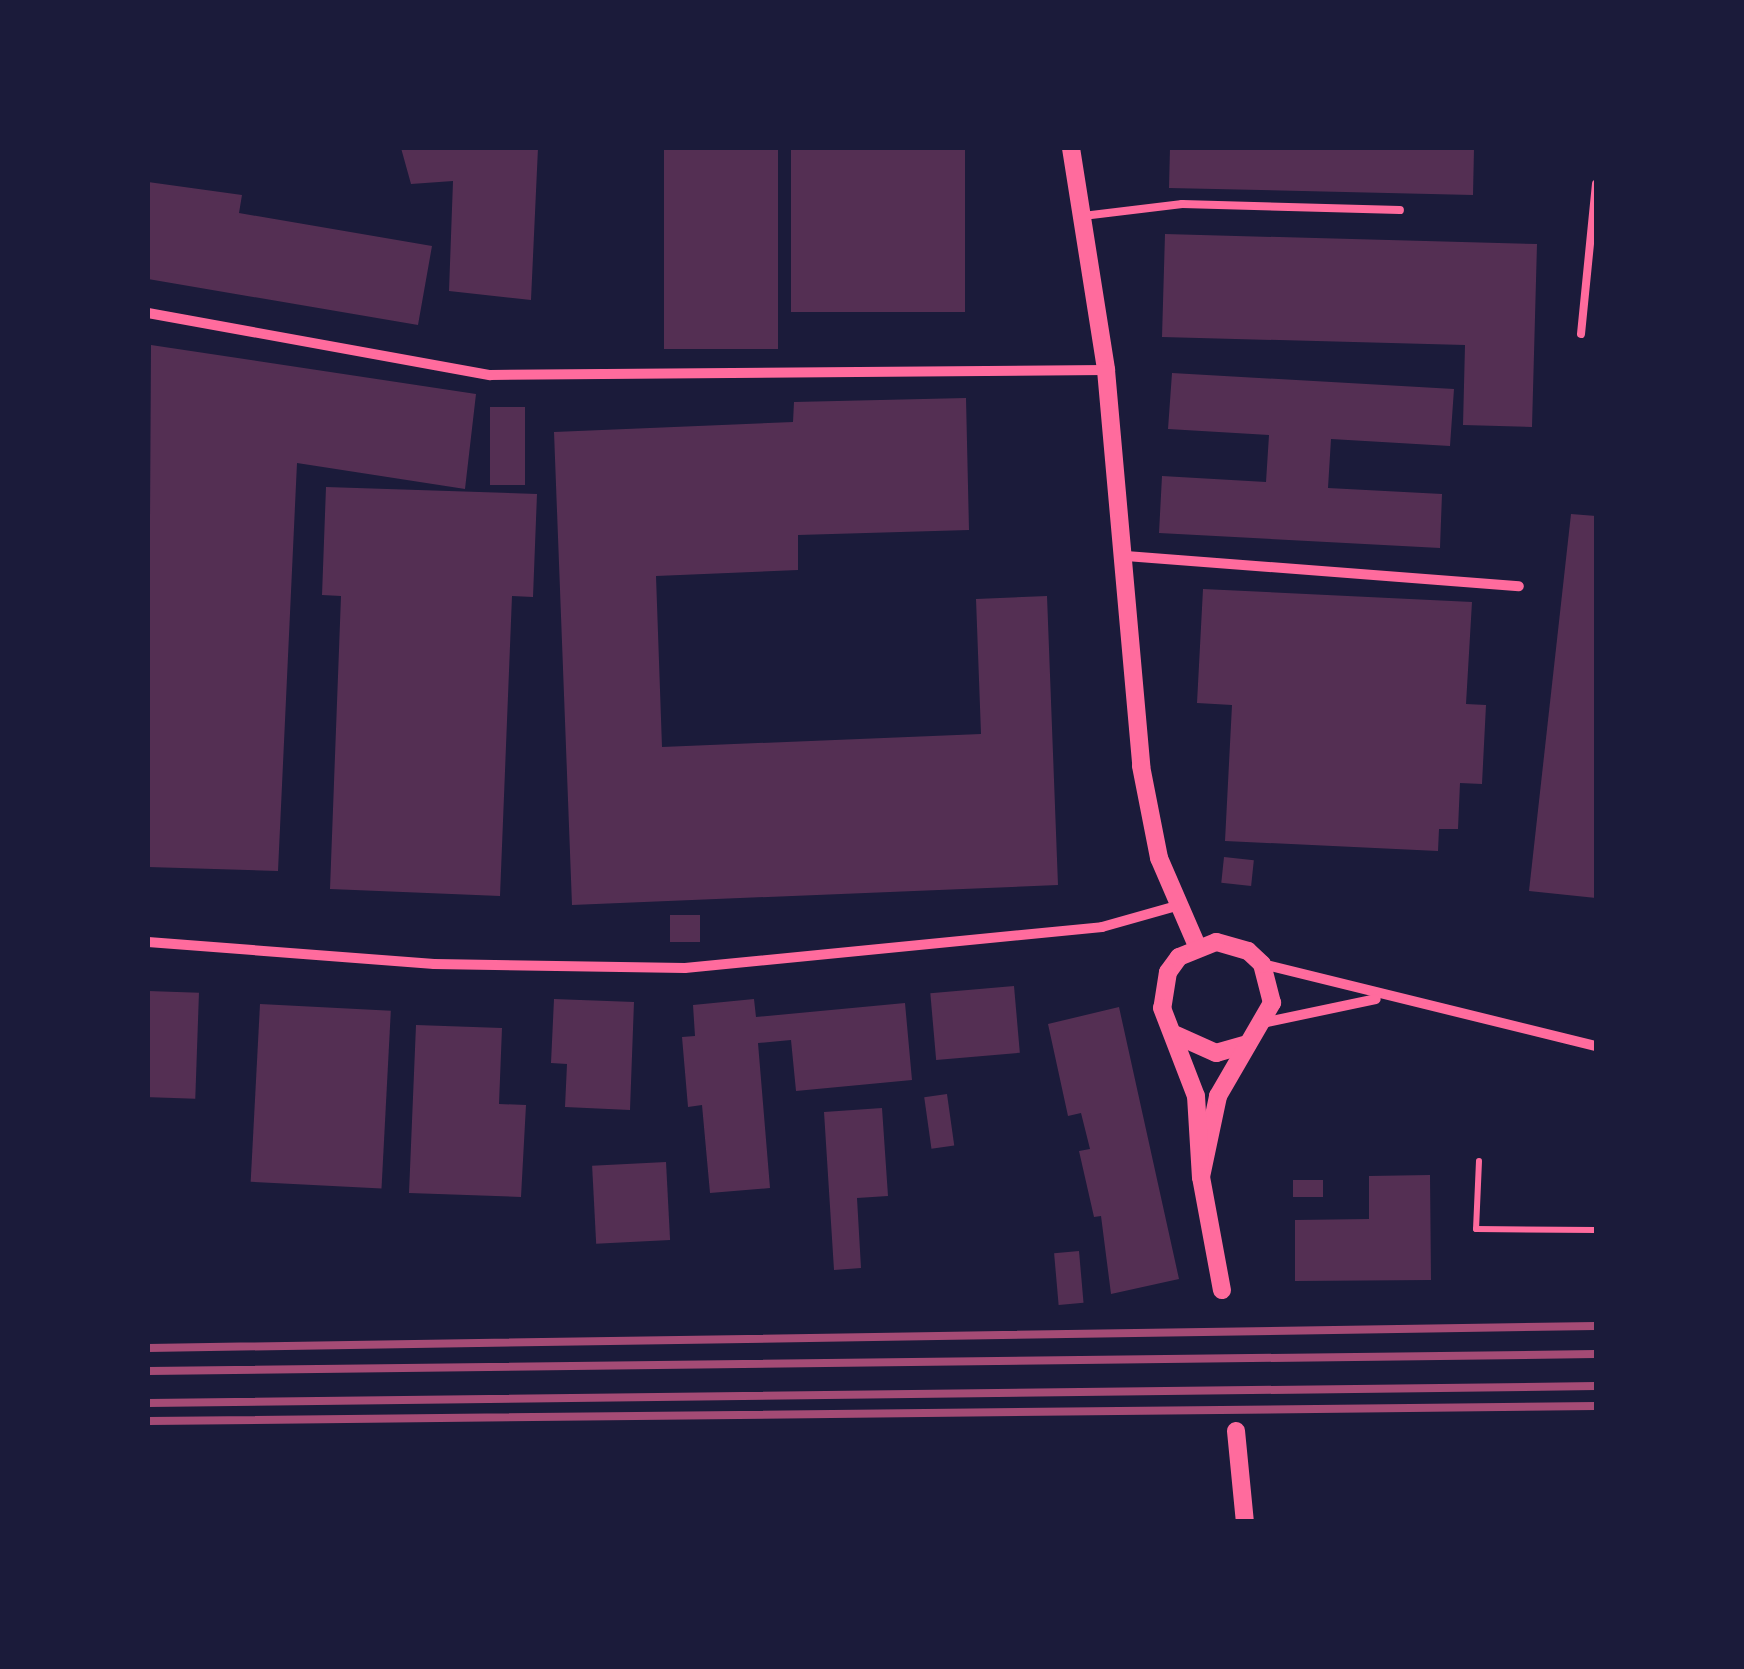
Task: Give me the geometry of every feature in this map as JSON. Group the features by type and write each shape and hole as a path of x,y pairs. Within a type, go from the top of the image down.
{"street":[{"path":"1072,148 1106,370 1126,556 1141,766 1159,858 1197,946"},
{"path":"148,314 490,375 1106,370"},
{"path":"1126,556 1520,586"},
{"path":"148,942 434,964 686,968 1102,928 1180,905"},
{"path":"1222,1290 1200,1177 1196,1096 1176,1034 1162,1008 1162,988 1179,957 1197,946 1235,945 1262,964 1382,997 1596,1046"},
{"path":"1262,964 1271,984 1267,1022"},
{"path":"1200,1177 1218,1096 1248,1043 1267,1022 1382,997"},
{"path":"1176,1034 1216,1053 1248,1043"},
{"path":"1236,1431 1246,1522"}],"lane":[{"path":"1581,334 1596,184"},
{"path":"1083,216 1182,204 1400,210"}],"path":[{"path":"1480,1162 1476,1230 1596,1230"}],"building":[{"path":"401,148 538,148 531,300 449,291 453,181 411,184"},
{"path":"664,148 778,148 778,349 664,349"},
{"path":"791,148 965,148 965,312 791,312"},
{"path":"1170,148 1474,148 1473,195 1169,188"},
{"path":"148,182 242,195 239,213 432,246 418,325 148,279"},
{"path":"1165,234 1537,244 1532,427 1463,425 1465,345 1162,337"},
{"path":"151,345 476,394 465,489 297,463 278,871 148,867"},
{"path":"1172,373 1454,389 1450,446 1331,439 1328,488 1442,494 1440,548 1159,533 1162,476 1266,482 1269,435 1168,429"},
{"path":"966,398 969,530 798,535 798,570 656,576 662,747 981,734 976,599 1047,596 1058,885 572,905 554,432 793,422 794,402"},
{"path":"490,407 525,407 525,485 490,485"},
{"path":"326,487 537,494 533,597 512,596 500,896 330,889 341,596 322,595"},
{"path":"1571,514 1596,516 1596,898 1529,891"},
{"path":"1203,589 1472,602 1466,704 1486,705 1482,784 1460,783 1458,829 1439,829 1438,851 1225,841 1232,705 1197,703"},
{"path":"1224,857 1254,860 1251,886 1221,883"},
{"path":"670,915 700,915 700,942 670,942"},
{"path":"1014,986 1020,1053 936,1060 930,993"},
{"path":"148,991 199,993 195,1099 148,1097"},
{"path":"554,999 634,1002 630,1110 565,1107 567,1064 551,1063"},
{"path":"754,999 756,1017 905,1003 912,1080 796,1091 791,1040 758,1043 770,1188 710,1193 702,1105 688,1107 682,1037 695,1036 693,1005"},
{"path":"260,1004 391,1011 382,1189 251,1182"},
{"path":"1119,1007 1179,1279 1111,1294 1101,1216 1094,1217 1079,1151 1090,1149 1081,1113 1068,1116 1048,1024"},
{"path":"416,1025 502,1028 499,1104 526,1105 521,1197 409,1193"},
{"path":"947,1094 954,1145 931,1149 924,1097"},
{"path":"882,1108 888,1196 857,1198 861,1268 834,1270 824,1112"},
{"path":"666,1162 670,1240 596,1244 592,1166"},
{"path":"1430,1175 1431,1280 1295,1281 1295,1220 1369,1219 1369,1176"},
{"path":"1293,1180 1323,1180 1323,1197 1293,1197"},
{"path":"1079,1251 1084,1303 1059,1305 1054,1253"}],"railway":[{"path":"148,1348 1596,1326"},
{"path":"148,1371 1596,1354"},
{"path":"148,1403 1596,1386"},
{"path":"148,1421 1596,1406"}]}
